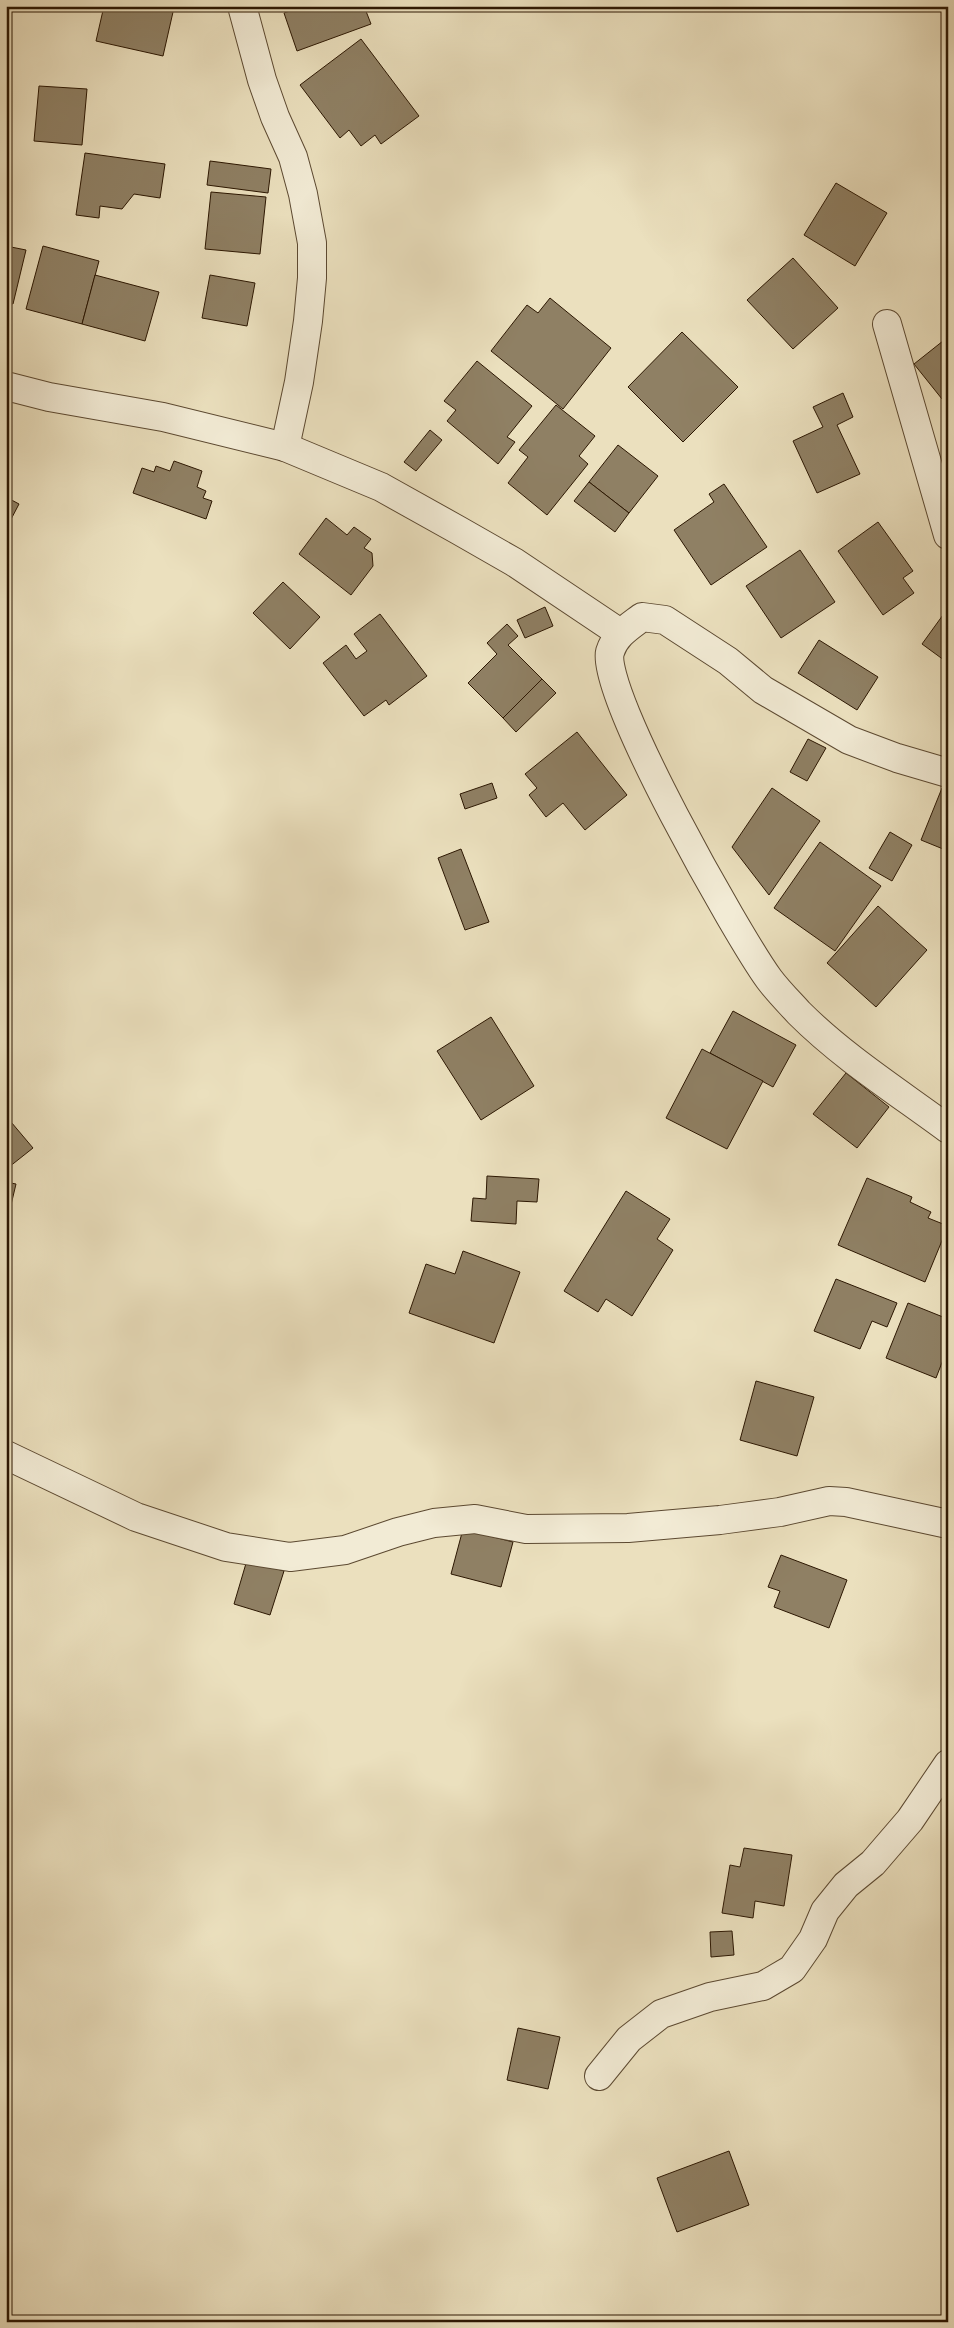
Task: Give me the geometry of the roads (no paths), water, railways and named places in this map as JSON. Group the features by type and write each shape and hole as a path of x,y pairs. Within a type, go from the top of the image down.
{"street":[{"path":"242,6 262,80 275,117 293,157 304,194 312,243 312,278 308,321 299,382 285,447"},
{"path":"887,324 948,535"},
{"path":"6,386 48,397 163,417 285,447 380,487 458,530 514,562 620,633"},
{"path":"948,773 897,758 849,740 763,690 728,661 665,620 642,617 620,633 610,654 615,683 626,715 653,774 688,840 769,980 800,1014 844,1052 948,1129"},
{"path":"6,1455 136,1517 226,1547 290,1557 344,1550 398,1532 434,1523 475,1519 526,1529 628,1528 720,1520 780,1512 829,1501 846,1502 948,1524"},
{"path":"599,2076 629,2038 661,2014 710,1997 763,1986 792,1969 813,1939 825,1911 846,1885 873,1863 904,1827 948,1764"}]}
